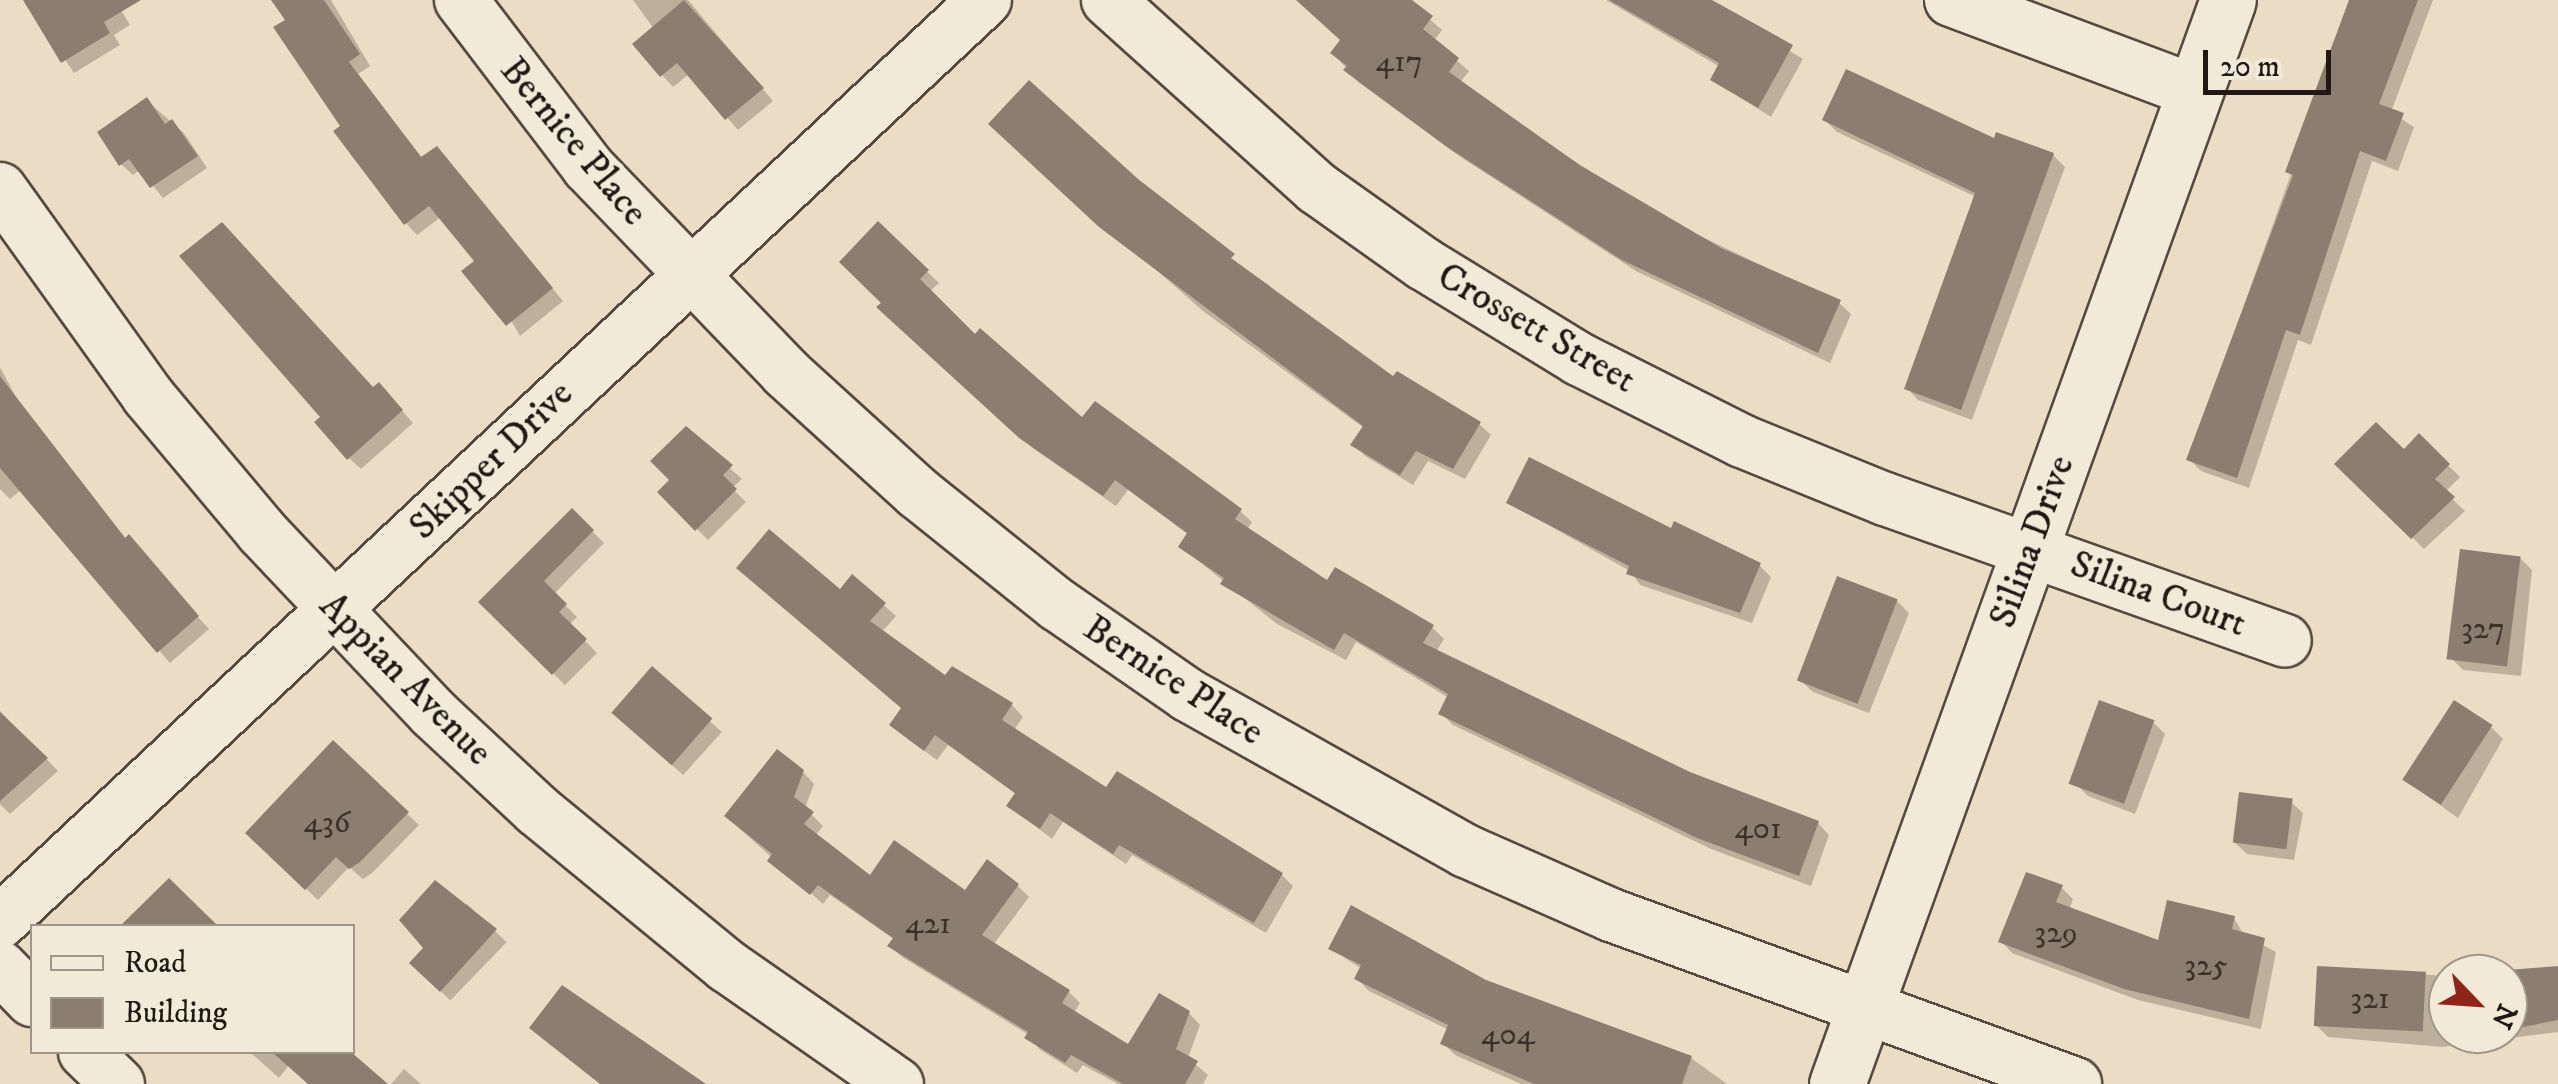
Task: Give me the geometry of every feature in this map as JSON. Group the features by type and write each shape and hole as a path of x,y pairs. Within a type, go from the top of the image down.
{"street":[{"name":"Bernice Place","path":"461,0 588,166 688,275 918,493 1058,605 1188,695 1466,851 1612,915 2075,1084"},
{"name":"Skipper Drive","path":"0,922 984,0"},
{"name":"Crossett Street","path":"1108,0 1316,188 1424,264 1579,359 1742,441 2030,549"},
{"path":"1951,0 2195,91"},
{"name":"Silina Drive","path":"1838,1084 2228,0"},
{"name":"Appian Avenue","path":"0,189 148,396 333,611 537,810 728,966 898,1084"},
{"name":"Silina Court","path":"2030,549 2284,641"},
{"path":"0,968 30,998"},
{"path":"87,1054 118,1084"}],"building":[{"path":"23,0 141,0 104,22 110,33 61,63"},
{"path":"271,0 324,0 360,54 349,62 421,157 437,146 553,288 506,326 461,271 474,261 429,206 404,225 333,131 340,126 273,27 285,20"},
{"path":"684,0 764,88 725,120 677,63 660,77 632,44"},
{"path":"1296,0 1412,0 1433,16 1423,29 1459,58 1449,72 1578,164 1721,248 1841,300 1818,353 1622,260 1447,147 1343,70 1347,66 1330,53 1340,40"},
{"path":"1609,0 1712,0 1793,45 1758,108 1710,80 1719,63"},
{"path":"2349,0 2418,0 2379,104 2404,113 2386,161 2360,151 2300,335 2286,330 2237,478 2186,460 2293,175 2285,172"},
{"path":"1846,69 1994,138 1996,132 2054,153 1961,410 1904,389 1975,193 1822,120"},
{"path":"1029,80 1138,179 1235,254 1231,258 1393,376 1397,371 1481,422 1453,469 1416,451 1400,475 1350,445 1363,426 1099,227 988,124"},
{"path":"147,97 165,124 172,119 198,156 150,188 129,159 119,166 97,132"},
{"path":"878,221 929,270 920,279 975,334 980,328 1082,417 1095,401 1242,509 1235,519 1327,580 1335,567 1434,625 1423,643 1690,772 1819,821 1799,876 1697,838 1438,714 1448,694 1344,633 1334,650 1220,584 1224,578 1178,547 1187,533 1115,480 1103,496 1019,438 876,307 881,303 839,262"},
{"path":"222,222 373,387 379,382 403,410 347,460 314,422 320,417 179,256"},
{"path":"0,376 125,538 129,534 199,616 157,653 0,468"},
{"path":"2376,422 2404,449 2419,433 2450,464 2435,479 2455,497 2411,539 2334,464"},
{"path":"686,426 733,465 723,475 737,489 695,531 657,492 669,480 650,461"},
{"path":"1529,457 1671,528 1674,521 1761,563 1740,613 1626,574 1629,566 1506,503"},
{"path":"572,508 594,530 544,581 567,604 559,612 587,639 552,675 478,602"},
{"path":"769,529 840,589 852,574 886,603 870,621 945,675 952,666 1013,703 1002,720 1106,787 1117,771 1283,873 1254,923 1119,845 1113,854 1050,813 1040,829 1006,806 1015,793 935,735 924,751 889,725 901,708 736,568"},
{"path":"2460,549 2521,556 2507,667 2446,659"},
{"path":"1837,576 1898,599 1858,704 1797,681"},
{"path":"652,666 712,718 672,765 611,713"},
{"path":"2099,700 2154,720 2124,804 2069,784"},
{"path":"2454,700 2493,725 2441,805 2402,780"},
{"path":"0,712 48,758 0,801"},
{"path":"333,740 409,812 360,862 349,869 336,857 305,890 245,833"},
{"path":"777,749 804,770 794,797 814,812 804,824 870,875 894,840 965,890 987,859 1019,884 982,935 1070,990 1062,1003 1128,1044 1159,993 1190,1011 1176,1049 1198,1061 1185,1084 1123,1084 1071,1055 1065,1063 1024,1038 1028,1032 887,946 893,938 818,885 810,895 767,861 772,854 724,816"},
{"path":"2239,792 2293,799 2286,849 2233,843"},
{"path":"2026,872 2063,885 2056,902 2158,940 2167,900 2235,916 2232,929 2265,938 2249,1019 2124,989 1998,942"},
{"path":"169,878 216,924 122,924"},
{"path":"435,880 497,929 440,992 409,963 423,948 399,920"},
{"path":"1351,905 1486,980 1692,1056 1682,1084 1534,1084 1440,1044 1448,1025 1354,979 1361,965 1328,949"},
{"path":"2317,966 2426,972 2423,1032 2314,1026"},
{"path":"2558,966 2558,1020 2528,1026 2528,968"},
{"path":"562,985 706,1084 600,1084 529,1028"},
{"path":"274,1054 353,1054 388,1084 308,1084"}]}
